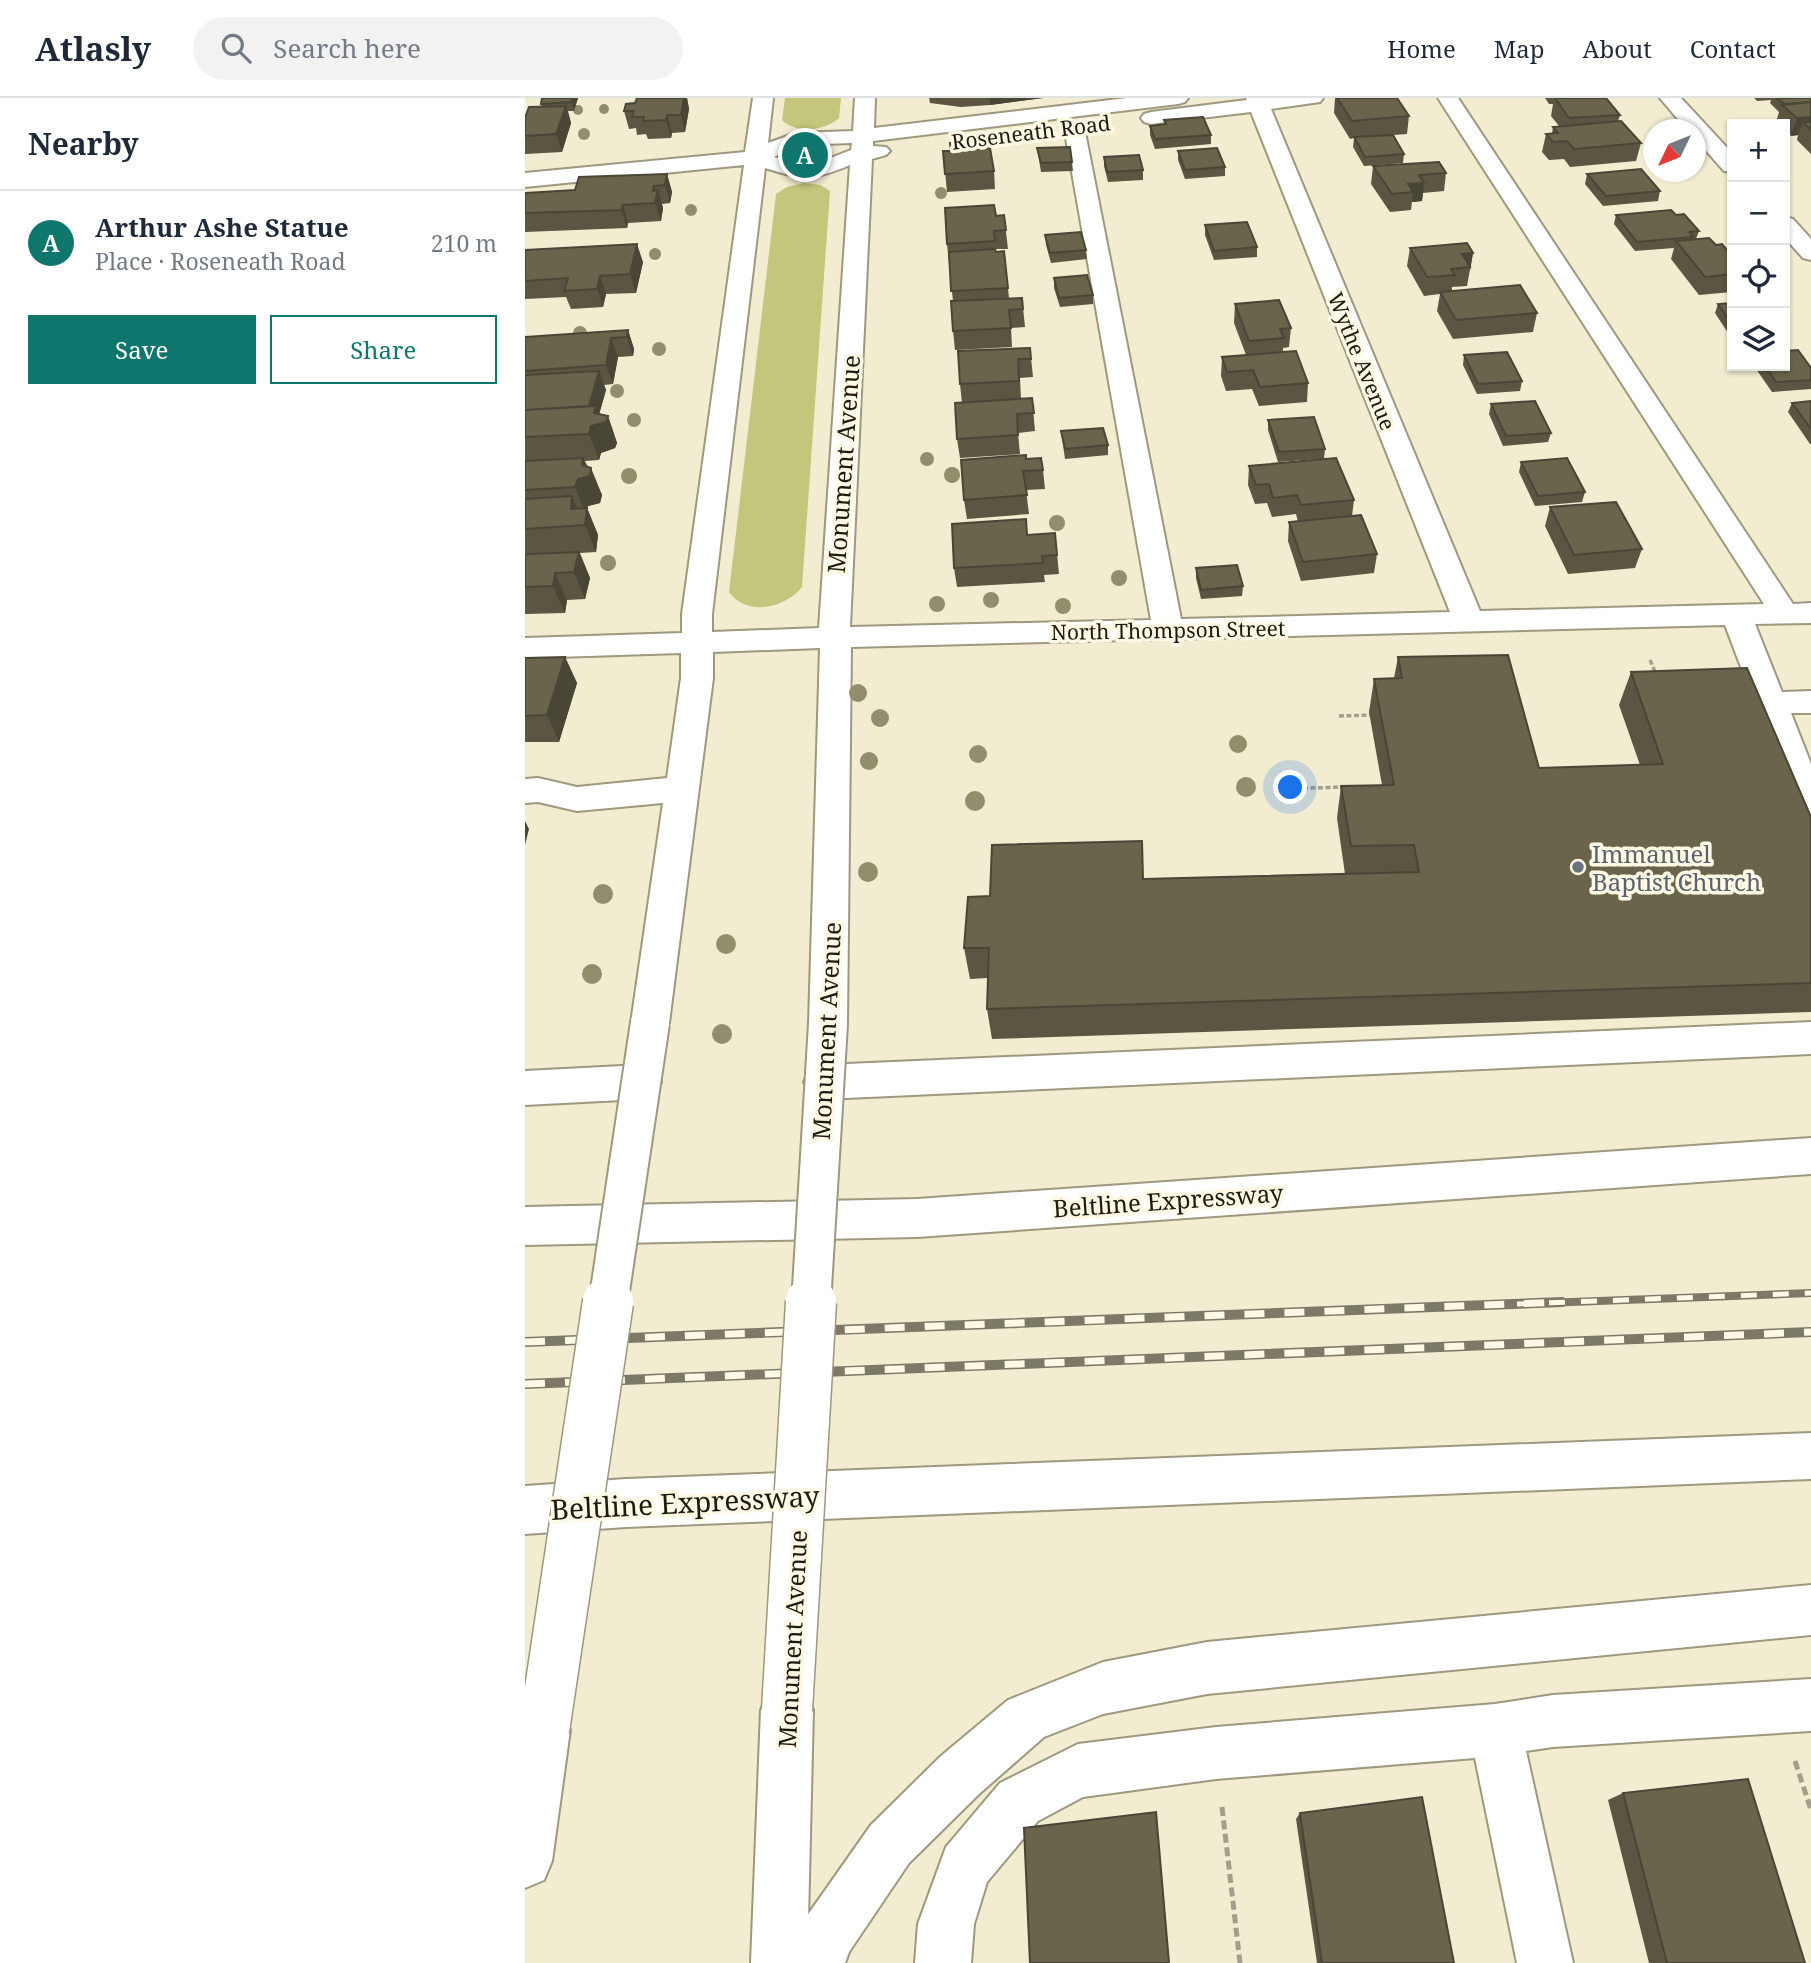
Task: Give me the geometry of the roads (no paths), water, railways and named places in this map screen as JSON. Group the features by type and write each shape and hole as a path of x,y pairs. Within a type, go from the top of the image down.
{"main road":[{"path":"525,1861 683,789 697,678 699,601 763,98"},
{"name":"Monument Avenue","path":"779,1963 787,1710 828,1024 834,612 866,98"},
{"name":"Roseneath Road","path":"525,180 754,158 798,139 863,145 1178,98"},
{"name":"Roseneath Road","path":"1084,111 1313,98"},
{"path":"1448,98 1798,613"},
{"path":"1670,98 1727,161"},
{"name":"Wythe Avenue","path":"1257,101 1470,623"},
{"path":"1084,111 1168,631"},
{"name":"Roseneath Road","path":"754,158 801,172 820,170 863,145"},
{"path":"1790,230 1811,253"},
{"name":"North Thompson Street","path":"525,648 1798,613"},
{"path":"1736,615 1811,807"},
{"path":"1770,703 1811,702"},
{"path":"525,791 538,790 577,799 683,789"},
{"path":"824,1082 1811,1038"},
{"path":"525,1088 641,1082"},
{"name":"Beltline Expressway","path":"525,1226 917,1218 1811,1156"},
{"name":"Beltline Expressway","path":"525,1510 626,1503 1811,1456"},
{"path":"817,1963 827,1936 890,1844 960,1775 1026,1718 1104,1688 1207,1668 1811,1610"},
{"path":"943,1963 946,1924 965,1866 1019,1802 1078,1771 1216,1753 1495,1730 1553,1721 1811,1705"},
{"path":"1495,1730 1545,1963"}],"railway":[{"path":"1517,1304 1811,1293"},
{"path":"525,1342 1562,1302"},
{"path":"525,1384 1811,1332"}],"place":[{"name":"Arthur Ashe Statue","path":"805,155"},
{"name":"Immanuel Baptist Church","path":"1578,867"}]}
